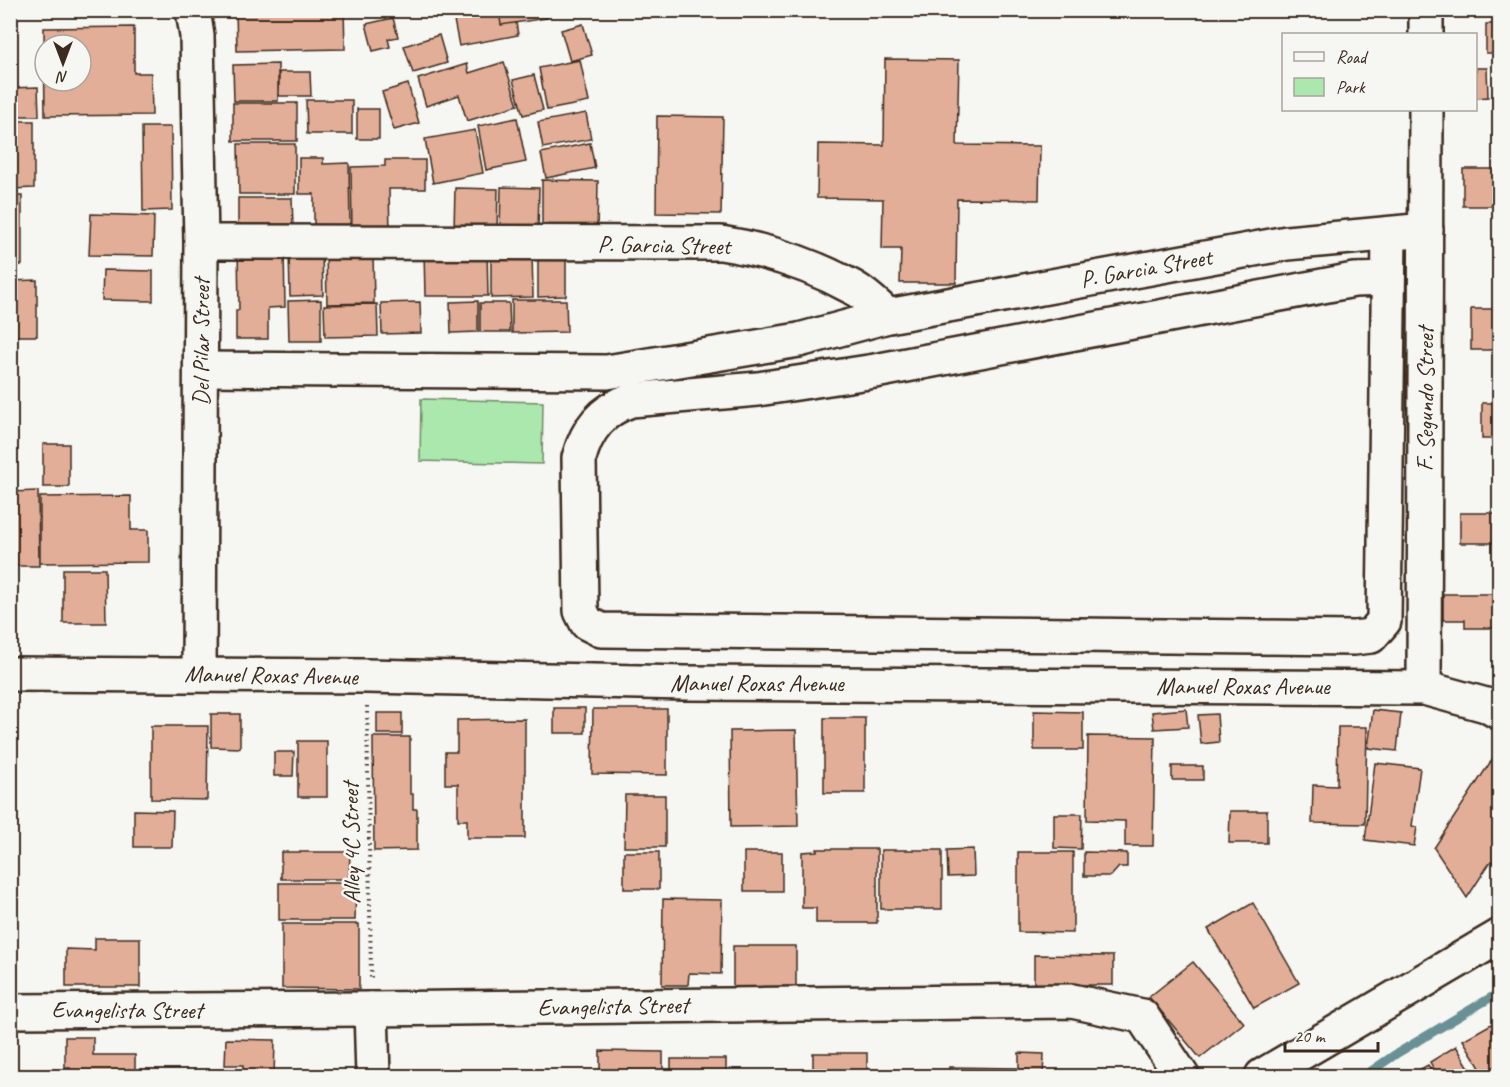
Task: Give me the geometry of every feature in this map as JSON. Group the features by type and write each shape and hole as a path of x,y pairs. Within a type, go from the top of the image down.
{"street":[{"name":"Del Pilar Street","path":"194,10 197,36 201,242 200,674"},
{"path":"1426,10 1426,33"},
{"name":"F. Segundo Street","path":"1424,687 1426,111"},
{"name":"P. Garcia Street","path":"201,242 721,243 753,248 802,265 853,288 888,316 1287,243 1426,230"},
{"path":"1388,279 1354,280 875,371 758,389 631,400 616,406 598,420 584,440 579,458 581,611 586,623 601,630 1354,638 1371,636 1384,621 1389,234"},
{"path":"201,369 607,372 799,340 888,316"},
{"name":"Manuel Roxas Avenue","path":"10,674 366,676 698,683 1424,687 1486,705 1500,713"},
{"path":"1262,1077 1500,936"},
{"name":"Evangelista Street","path":"10,1011 1072,1001 1142,1016 1182,1077"},
{"path":"371,1009 373,1077"}],"path":[{"name":"Alley 4C Street","path":"366,676 371,1009"}],"green space":[{"path":"421,399 543,402 542,464 420,461"}],"building":[{"path":"236,10 344,10 345,49 237,51"},
{"path":"452,10 514,10 518,35 459,46"},
{"path":"499,10 545,10 547,18 501,25"},
{"path":"393,18 398,37 388,39 390,47 373,51 366,24"},
{"path":"583,24 592,55 570,61 561,30"},
{"path":"1486,24 1500,24 1500,53 1486,53"},
{"path":"134,27 134,73 151,73 152,115 45,116 45,93 93,93 93,33 44,33 44,28"},
{"path":"439,35 447,63 413,73 404,46"},
{"path":"885,59 959,60 957,145 1040,146 1039,200 957,199 956,283 900,283 901,249 882,249 883,199 817,198 818,144 884,145"},
{"path":"580,60 589,102 547,110 539,68"},
{"path":"504,62 518,105 467,121 459,95 426,106 418,79 467,64 469,73"},
{"path":"278,64 278,101 234,101 233,65"},
{"path":"1477,68 1487,68 1488,97 1477,98"},
{"path":"1497,69 1500,69 1500,130 1497,130"},
{"path":"279,72 310,72 311,96 279,96"},
{"path":"534,75 543,110 523,115 513,80"},
{"path":"408,84 419,123 394,130 382,92"},
{"path":"33,87 33,93 38,93 39,116 11,116 10,88"},
{"path":"306,100 352,100 352,134 307,134"},
{"path":"233,103 297,103 297,141 233,141"},
{"path":"357,109 379,109 379,139 357,139"},
{"path":"586,113 591,139 543,148 538,122"},
{"path":"657,116 723,117 721,214 656,213"},
{"path":"517,118 526,162 486,170 478,126"},
{"path":"10,121 34,121 34,188 10,189"},
{"path":"142,127 171,127 172,210 143,211"},
{"path":"475,130 483,173 433,183 425,139"},
{"path":"590,143 595,168 546,178 541,153"},
{"path":"238,144 295,144 295,194 239,194"},
{"path":"299,158 323,158 323,164 349,163 350,229 314,229 314,194 299,194"},
{"path":"385,160 425,160 425,189 389,189 390,232 352,232 351,167 385,166"},
{"path":"1463,169 1500,169 1500,206 1463,206"},
{"path":"542,180 598,181 597,233 542,232"},
{"path":"501,187 539,188 538,232 500,231"},
{"path":"455,188 498,189 497,231 454,230"},
{"path":"10,196 22,196 22,265 10,265"},
{"path":"238,198 292,198 293,226 238,227"},
{"path":"91,214 154,216 153,256 89,255"},
{"path":"238,249 284,249 285,307 268,308 268,339 236,339 236,310 239,310"},
{"path":"289,250 322,250 323,295 290,296"},
{"path":"487,250 488,296 425,296 424,251"},
{"path":"538,251 566,251 566,296 538,297"},
{"path":"373,252 374,303 327,304 326,253"},
{"path":"491,252 532,252 533,297 491,298"},
{"path":"103,270 153,271 153,301 102,300"},
{"path":"37,280 37,336 10,336 10,281"},
{"path":"321,300 321,341 289,341 288,301"},
{"path":"512,300 566,300 567,332 512,333"},
{"path":"478,301 478,332 451,333 450,302"},
{"path":"420,302 421,333 382,334 381,303"},
{"path":"480,303 509,303 510,332 480,332"},
{"path":"377,304 378,336 325,337 324,305"},
{"path":"1471,309 1500,309 1500,350 1471,350"},
{"path":"1482,403 1500,403 1500,439 1482,439"},
{"path":"43,444 69,444 69,487 43,487"},
{"path":"38,491 39,566 10,566 10,492"},
{"path":"131,496 131,530 148,530 148,562 40,563 40,497"},
{"path":"1460,513 1500,513 1500,543 1460,543"},
{"path":"63,569 105,569 106,623 63,623"},
{"path":"1443,594 1500,594 1500,628 1465,628 1465,620 1443,620"},
{"path":"554,708 585,708 585,733 554,733"},
{"path":"593,709 667,709 667,775 592,774"},
{"path":"1186,709 1188,727 1154,729 1152,712"},
{"path":"1373,710 1401,713 1397,751 1368,748"},
{"path":"1034,711 1083,712 1083,750 1034,750"},
{"path":"377,713 402,713 402,734 377,734"},
{"path":"211,714 240,714 240,748 211,747"},
{"path":"1217,714 1219,742 1201,744 1198,715"},
{"path":"824,718 865,718 865,793 824,793"},
{"path":"525,719 525,838 467,838 467,820 458,820 458,784 445,784 445,752 457,752 457,720"},
{"path":"151,726 208,726 207,800 151,799"},
{"path":"1338,727 1367,727 1365,824 1312,823 1313,785 1337,786"},
{"path":"796,730 798,826 731,827 730,731"},
{"path":"1088,736 1155,737 1153,846 1125,846 1125,821 1087,820"},
{"path":"373,737 410,737 410,794 413,794 413,809 417,809 417,850 374,851"},
{"path":"298,741 327,741 327,797 298,797"},
{"path":"274,752 294,752 293,776 274,776"},
{"path":"1493,758 1500,762 1500,863 1498,865 1491,861 1467,898 1434,848"},
{"path":"1375,763 1420,768 1412,826 1417,827 1414,846 1365,840"},
{"path":"1172,766 1203,766 1203,780 1172,780"},
{"path":"625,795 665,795 665,847 624,847"},
{"path":"134,810 173,811 172,847 134,847"},
{"path":"1230,811 1267,811 1267,843 1229,843"},
{"path":"1054,814 1082,814 1081,849 1054,848"},
{"path":"817,849 877,849 877,923 816,923 816,908 802,908 802,852 817,851"},
{"path":"973,849 974,876 948,877 947,850"},
{"path":"881,850 942,850 942,909 881,909"},
{"path":"281,852 350,852 349,879 281,879"},
{"path":"624,852 659,852 659,889 624,889"},
{"path":"744,852 782,852 782,891 744,891"},
{"path":"1018,852 1073,852 1073,933 1018,932"},
{"path":"1084,852 1127,853 1127,867 1119,867 1111,876 1084,876"},
{"path":"279,883 356,883 355,920 279,920"},
{"path":"663,899 722,900 721,974 689,973 688,985 662,985"},
{"path":"1253,903 1299,983 1254,1008 1208,929"},
{"path":"282,924 359,924 359,989 282,988"},
{"path":"95,938 140,938 140,987 66,987 66,949 95,950"},
{"path":"733,946 796,946 796,988 733,989"},
{"path":"1034,955 1113,956 1113,985 1034,985"},
{"path":"1193,962 1244,1023 1200,1058 1149,997"},
{"path":"1495,1022 1500,1030 1500,1076 1485,1076 1463,1040"},
{"path":"65,1037 93,1037 93,1055 135,1055 135,1076 70,1076 70,1068 65,1068"},
{"path":"226,1039 275,1040 274,1076 243,1076 243,1065 225,1065"},
{"path":"1456,1046 1474,1076 1438,1076 1430,1062"},
{"path":"600,1051 663,1052 663,1076 600,1076"},
{"path":"813,1053 867,1053 867,1076 813,1076"},
{"path":"1019,1053 1044,1054 1043,1076 1019,1076"},
{"path":"671,1059 726,1059 726,1076 671,1076"},
{"path":"1428,1065 1435,1076 1408,1076"},
{"path":"949,1067 1017,1068 1017,1076 949,1076"}],"waterway":[{"path":"1364,1076 1396,1054 1500,992"}]}
